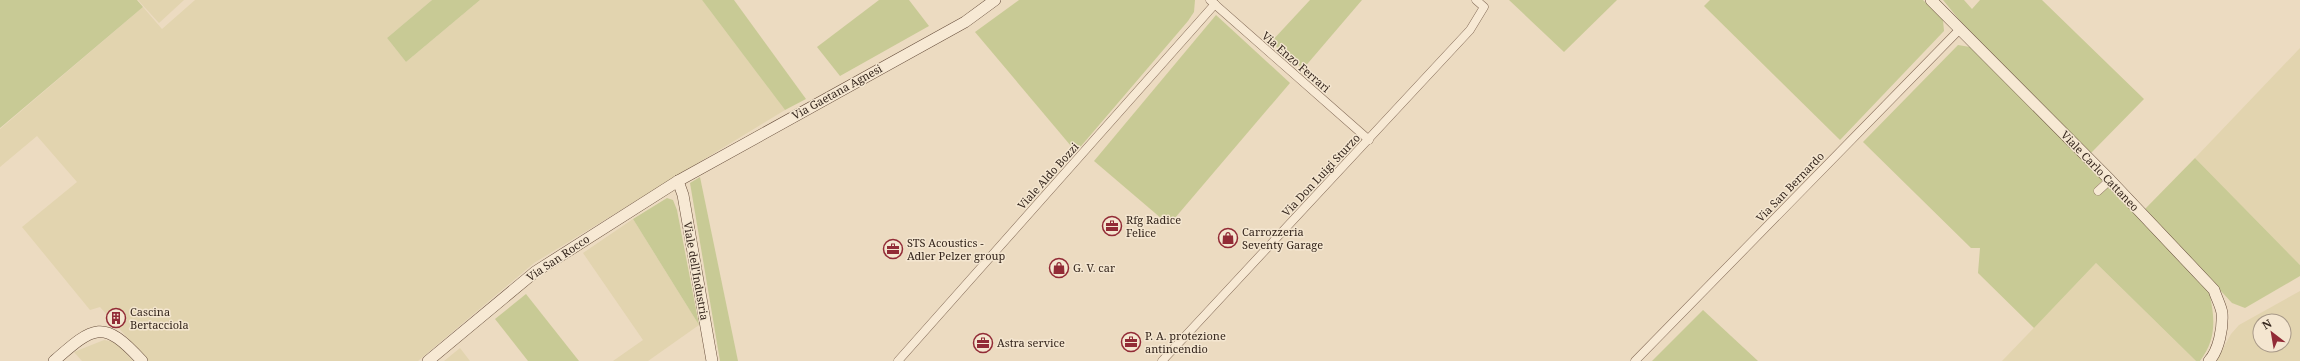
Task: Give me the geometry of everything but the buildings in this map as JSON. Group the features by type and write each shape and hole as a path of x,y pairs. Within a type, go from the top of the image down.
{"street":[{"name":"Via Gaetana Agnesi","path":"678,181 965,22 995,0"},
{"name":"Via Don Luigi Sturzo","path":"1162,361 1470,30 1484,7 1476,0"},
{"name":"Viale Carlo Cattaneo","path":"1932,0 2110,180 2214,290 2222,312 2220,334 2214,356 2209,361"},
{"name":"Via Enzo Ferrari","path":"1212,2 1369,140"},
{"name":"Viale Aldo Bozzi","path":"898,361 1212,2"},
{"name":"Via San Bernardo","path":"1635,361 1960,29"},
{"path":"2098,191 2110,180"},
{"name":"Via San Rocco","path":"428,361 535,272 678,181"},
{"name":"Viale dell'Industria","path":"678,181 683,195 712,361"},
{"path":"54,361 80,338 100,332 120,338 142,361"}],"shaded area":[{"path":"138,0 184,0 159,23"},
{"path":"195,0 432,0 387,38 406,62 480,0 702,0 785,110 534,263 418,361 148,361 100,307 90,310 22,227 77,182 37,136 0,167 0,129 143,7 162,29"},
{"path":"2300,48 2300,265 2195,158"},
{"path":"633,219 699,325 648,361 613,361 643,340 583,253"},
{"path":"2096,263 2196,361 2002,361"},
{"path":"2300,291 2300,361 2216,361 2231,334 2239,325 2252,318 2252,353 2292,353 2292,313 2261,313"},
{"path":"104,340 116,342 133,361 82,361 74,352"},
{"path":"460,348 470,361 444,361"}],"green space":[{"path":"0,0 137,0 143,7 0,128"},
{"path":"432,0 480,0 406,62 387,38"},
{"path":"702,0 734,0 806,99 785,110"},
{"path":"879,0 909,0 929,26 840,76 817,47"},
{"path":"1019,0 1195,0 1194,12 1188,21 1076,152 975,32"},
{"path":"1310,0 1362,0 1303,69 1271,42"},
{"path":"1509,0 1617,0 1564,52"},
{"path":"1710,0 1923,0 1943,20 1944,31 1840,140 1704,6"},
{"path":"1943,0 1964,0 1972,9 1980,0 2042,0 2144,99 2091,153 1961,22"},
{"path":"1216,15 1290,83 1169,225 1094,161"},
{"path":"1958,45 1970,47 2103,180 2095,188 2109,186 2209,292 2213,310 2212,336 2206,353 2200,361 2196,361 2096,263 2034,328 1978,273 1980,248 1971,248 1863,142"},
{"path":"2195,158 2300,265 2300,276 2245,308 2232,303 2145,209"},
{"path":"700,177 738,361 720,361 690,183"},
{"path":"667,198 673,200 677,210 699,325 633,219"},
{"path":"526,294 579,361 528,361 495,319"},
{"path":"1703,310 1758,361 1652,361"}],"place":[{"name":"Rfg Radice Felice","path":"1112,226"},
{"name":"Carrozzeria Seventy Garage","path":"1228,238"},
{"name":"STS Acoustics - Adler Pelzer group","path":"893,249"},
{"name":"G. V. car","path":"1059,268"},
{"name":"Cascina Bertacciola","path":"116,318"},
{"name":"P. A. protezione antincendio","path":"1131,342"},
{"name":"Astra service","path":"983,343"}]}
